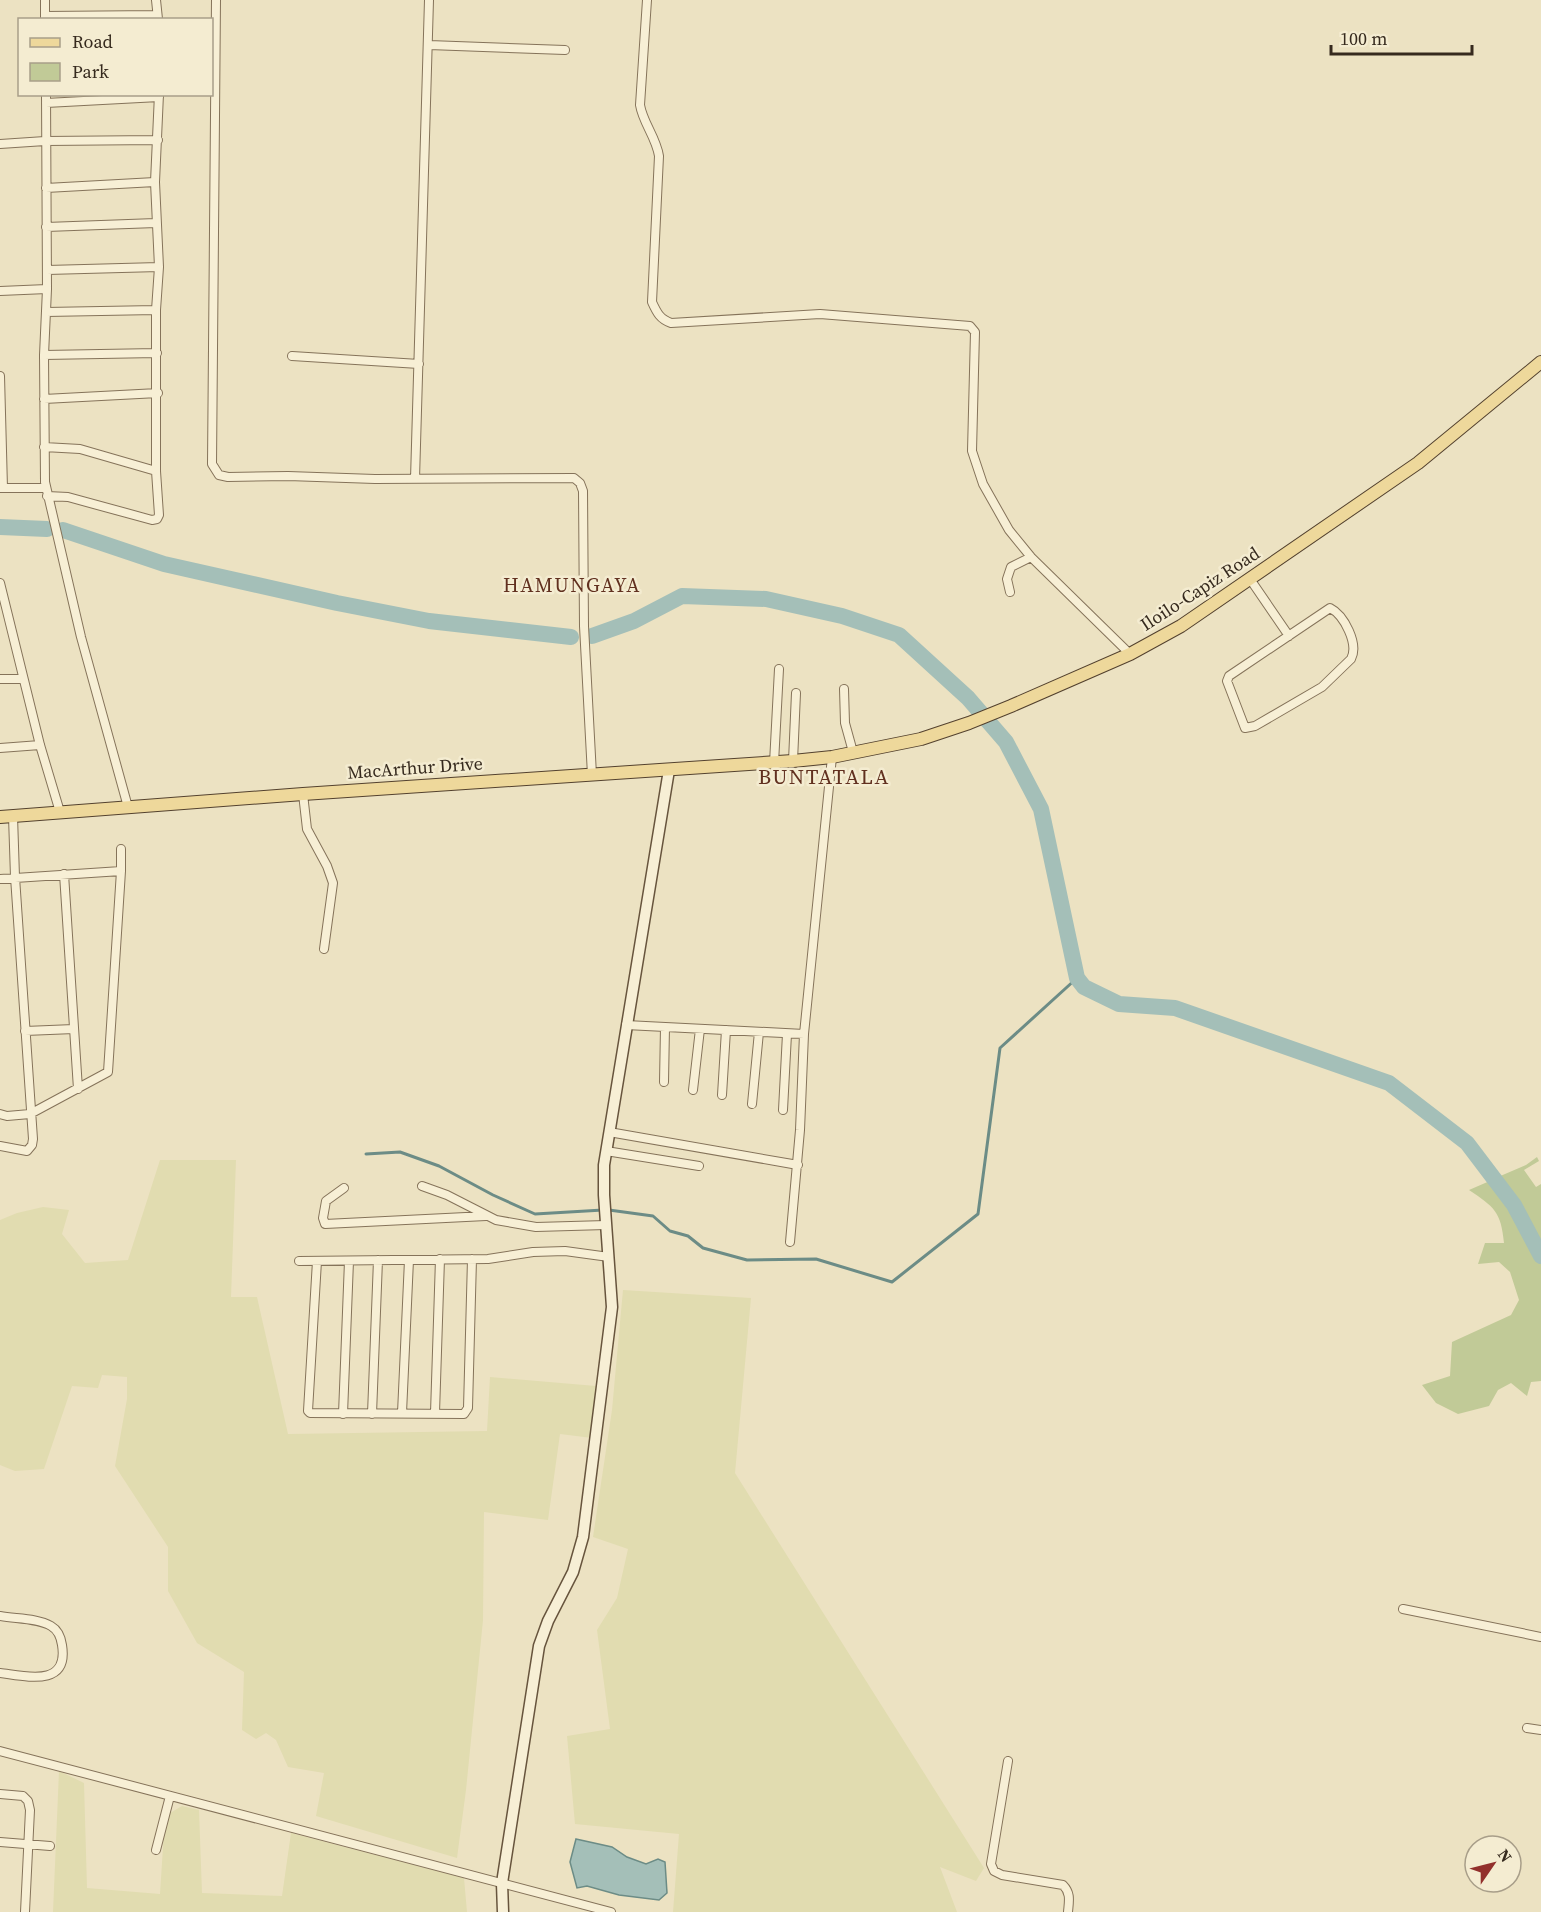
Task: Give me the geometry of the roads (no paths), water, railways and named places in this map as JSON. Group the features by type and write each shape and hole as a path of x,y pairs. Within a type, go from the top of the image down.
{"main road":[{"name":"Iloilo-Capiz Road","path":"832,757 921,738 969,723 1130,654 1181,626 1418,463 1541,362"},
{"name":"MacArthur Drive","path":"0,817 303,794 774,763 832,757"}],"street":[{"path":"45,0 45,18 158,17 156,0"},
{"path":"216,0 212,464 219,475 228,477 574,478 580,483 583,491 584,626 592,774"},
{"path":"415,479 429,0"},
{"path":"647,0 640,105 643,116 654,135 659,156 652,302 657,314 663,320 671,323 820,314 970,326 975,332 972,451 983,484 1004,523 1031,557 1130,654"},
{"path":"429,45 565,50"},
{"path":"0,376 2,488 46,492 152,520 157,519 159,515 156,471 158,393 156,310 159,267 155,182 159,96 46,99 47,289 44,355 46,492 81,637 128,807"},
{"path":"0,144 45,141 158,140"},
{"path":"46,188 155,182"},
{"path":"46,227 156,223"},
{"path":"47,270 159,267"},
{"path":"0,291 47,289"},
{"path":"46,312 156,310"},
{"path":"44,355 157,353"},
{"path":"292,356 419,364"},
{"path":"44,399 158,393"},
{"path":"44,447 80,449 156,471"},
{"path":"1010,592 1007,579 1011,567 1031,557"},
{"path":"1250,579 1289,636"},
{"path":"0,586 22,679 60,812"},
{"path":"1333,608 1347,629 1354,646 1354,653 1322,687 1255,726 1245,728 1228,679 1230,674 1289,636 1325,610 1333,608"},
{"path":"774,763 779,669"},
{"path":"0,679 22,679"},
{"path":"844,689 846,723 853,752"},
{"path":"793,761 796,693"},
{"path":"0,748 40,746"},
{"path":"790,1242 798,1164 804,1034 832,757"},
{"path":"503,1912 502,1884 539,1646 548,1621 573,1572 583,1537 612,1308 605,1222 606,1151 669,770"},
{"path":"303,794 307,828 327,866 333,883 324,949"},
{"path":"0,1146 27,1151 33,1138 15,878 13,816"},
{"path":"0,1114 7,1116 30,1114 109,1070 121,849"},
{"path":"0,879 121,870"},
{"path":"64,874 78,1089"},
{"path":"626,1025 804,1034"},
{"path":"664,1082 665,1027"},
{"path":"25,1031 74,1029"},
{"path":"693,1090 700,1029"},
{"path":"722,1095 726,1030"},
{"path":"752,1104 759,1032"},
{"path":"783,1110 787,1034"},
{"path":"609,1132 798,1164"},
{"path":"606,1151 699,1166"},
{"path":"422,1186 447,1195 486,1216"},
{"path":"344,1188 326,1201 323,1218 325,1224 486,1216 536,1227 605,1222"},
{"path":"299,1261 472,1259 555,1251 609,1257"},
{"path":"435,1413 440,1259"},
{"path":"316,1261 308,1411 314,1415 464,1414 468,1408 472,1259"},
{"path":"372,1414 378,1260"},
{"path":"402,1413 409,1260"},
{"path":"344,1414 349,1261"},
{"path":"1403,1609 1541,1637"},
{"path":"0,1616 43,1622 54,1627 60,1637 63,1652 60,1666 53,1674 42,1677 0,1673"},
{"path":"1527,1728 1541,1730"},
{"path":"0,1751 611,1912"},
{"path":"1008,1761 991,1864 994,1871 1002,1875 1063,1885 1070,1898 1068,1912"},
{"path":"0,1794 23,1796 28,1801 30,1810 25,1912"},
{"path":"156,1850 170,1796"},
{"path":"0,1842 50,1846"}],"water":[{"path":"576,1839 612,1847 627,1857 646,1864 658,1859 665,1862 667,1893 659,1900 619,1895 587,1886 577,1888 570,1862"}],"waterway":[{"path":"0,527 47,529"},
{"path":"63,530 164,564 337,603 429,621 571,637"},
{"path":"592,636 634,621 682,596 766,599 842,616 899,635 968,698 1006,742 1041,809 1077,978 1084,987 1119,1004 1175,1008 1389,1083 1467,1143 1514,1205 1541,1256"},
{"path":"609,1210 653,1216 670,1231 688,1236 703,1248 747,1260 816,1259 892,1282 978,1214 1000,1048 1077,978"},
{"path":"366,1154 400,1152 439,1166 535,1214 603,1210"}],"district":[{"name":"HAMUNGAYA","path":"572,585"},
{"name":"BUNTATALA","path":"824,777"}]}
